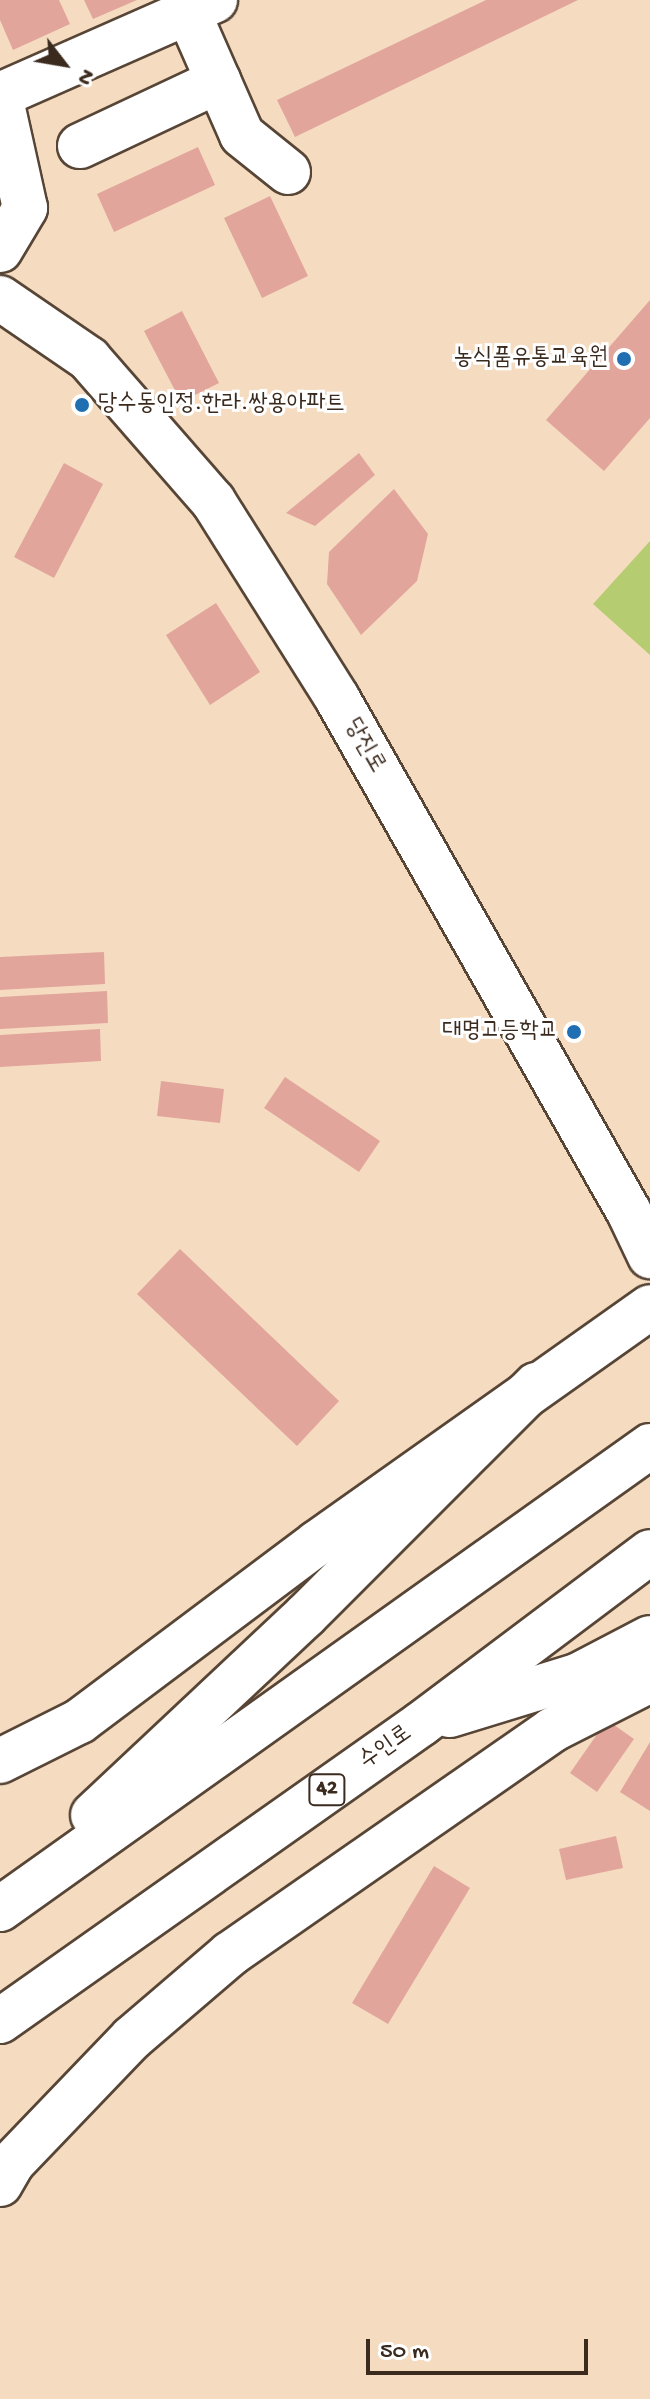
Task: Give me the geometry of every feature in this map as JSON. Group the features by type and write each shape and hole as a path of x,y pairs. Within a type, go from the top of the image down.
{"main road":[{"path":"0,250 25,208 0,94 202,6 218,81 242,135 288,172"},
{"path":"80,146 218,81"},
{"name":"당진로","path":"0,298 89,359 213,501 337,698 629,1212 650,1256"},
{"path":"0,1761 80,1721 536,1385 650,1307"},
{"path":"0,1902 305,1616 536,1385"},
{"path":"0,1909 650,1446"},
{"name":"수인로","path":"0,2021 421,1724 650,1552"},
{"path":"421,1724 577,1676 650,1638"},
{"path":"4,2163 132,2038 230,1954 552,1730 650,1680"}],"green space":[{"path":"650,541 650,655 593,604"}],"building":[{"path":"0,0 59,0 70,24 13,50 0,20"},
{"path":"84,0 137,0 93,19"},
{"path":"486,0 578,0 295,137 277,100"},
{"path":"198,147 215,185 114,232 97,194"},
{"path":"270,196 308,276 262,298 224,218"},
{"name":"농식품유통교육원","path":"650,300 650,418 604,471 546,420"},
{"path":"182,311 219,383 181,402 144,331"},
{"path":"359,453 375,475 315,526 286,513"},
{"path":"64,463 103,484 54,578 14,557"},
{"path":"394,489 428,534 417,581 361,635 327,584 329,552"},
{"path":"216,603 260,672 210,705 166,635"},
{"path":"104,952 105,984 0,990 0,957"},
{"path":"107,991 108,1023 0,1029 0,997"},
{"path":"100,1029 101,1061 0,1067 0,1035"},
{"path":"285,1077 380,1141 359,1172 264,1108"},
{"path":"161,1081 224,1089 220,1123 157,1116"},
{"path":"180,1249 339,1401 297,1446 137,1294"},
{"path":"607,1720 634,1739 597,1792 570,1773"},
{"path":"650,1742 650,1811 620,1792"},
{"path":"616,1836 623,1868 566,1880 559,1849"},
{"path":"434,1866 470,1888 388,2024 352,2003"}],"place":[{"name":"농식품유통교육원","path":"624,359"},
{"name":"당수동인정.한라.쌍용아파트","path":"82,405"},
{"name":"대명고등학교","path":"574,1032"}]}
